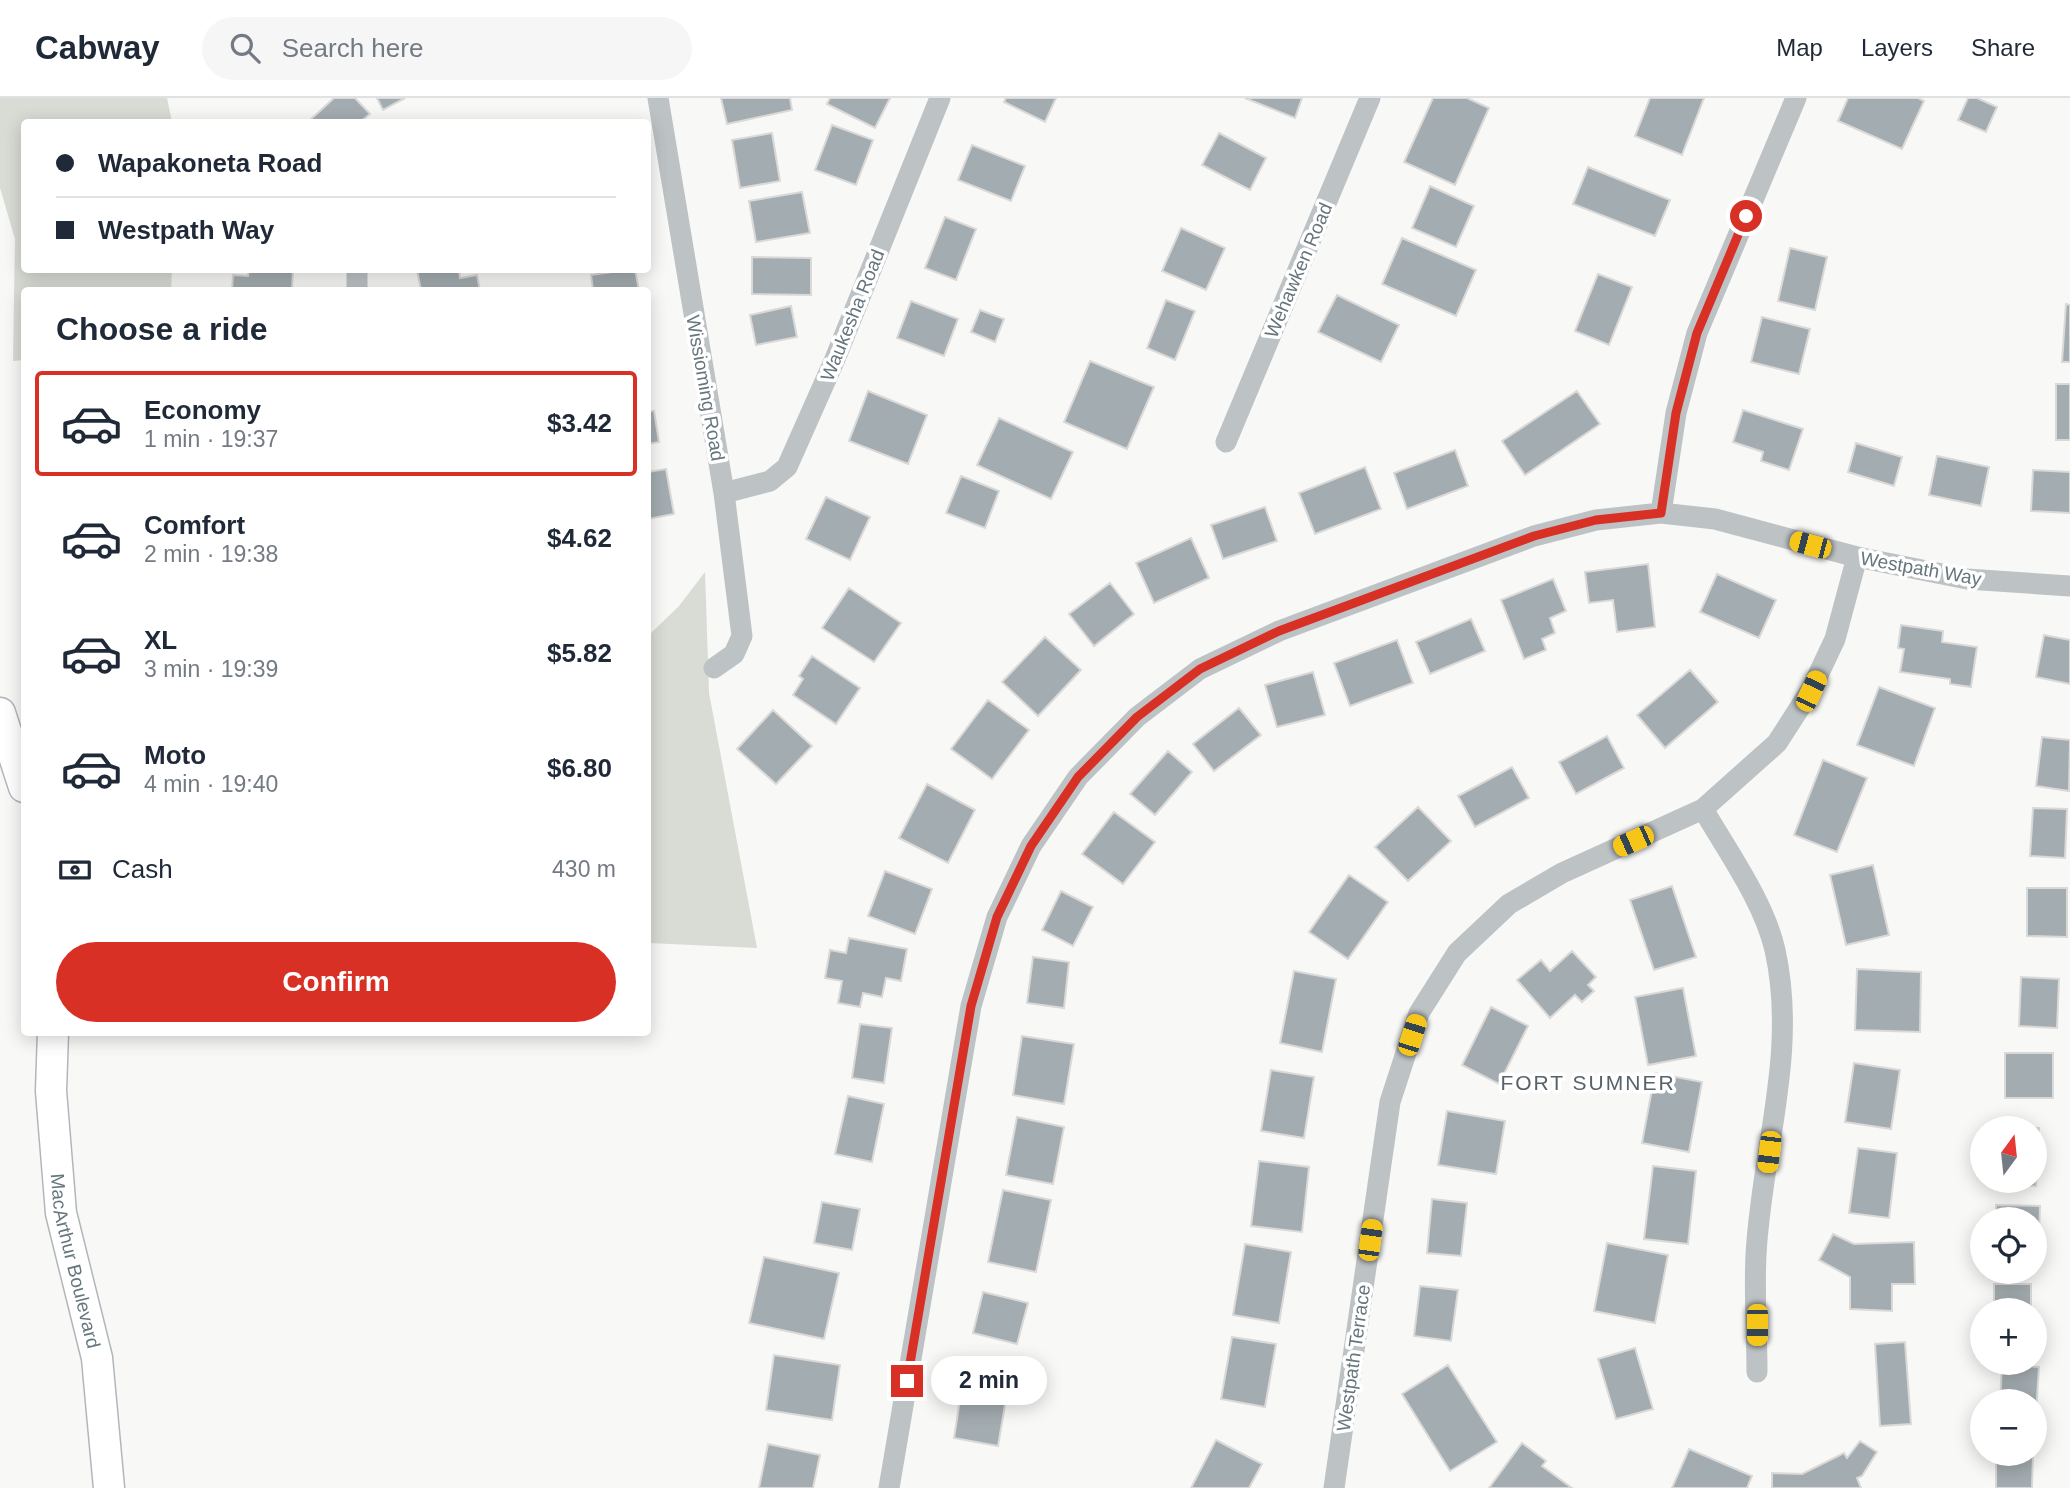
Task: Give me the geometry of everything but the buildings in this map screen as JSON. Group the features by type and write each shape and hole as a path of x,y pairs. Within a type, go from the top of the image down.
{"main road":[{"path":"0,713 21,779"},
{"name":"MacArthur Boulevard","path":"53,1036 51,1091 61,1213 97,1357 109,1488"}],"street":[{"name":"Wissioming Road","path":"657,98 654,125 724,494 742,636 734,654 714,668"},
{"name":"Waukesha Road","path":"724,494 770,481 787,467 835,359 940,98"},
{"name":"Wehawken Road","path":"1226,442 1370,98"},
{"path":"1661,513 1676,413 1697,333 1796,98"},
{"name":"Westpath Way","path":"889,1488 971,1006 997,917 1031,846 1078,777 1137,717 1200,669 1279,631 1534,536 1596,520 1661,513 1715,519 1857,557 1967,579 2070,586"},
{"name":"Westpath Terrace","path":"1334,1488 1390,1102 1419,1013 1457,953 1508,904 1562,873 1703,809 1777,743 1811,691 1835,639 1857,557"},
{"path":"1703,809 1757,902 1775,948 1782,995 1783,1049 1756,1255 1757,1372"}],"shaded area":[{"path":"0,98 167,98 171,119 21,119 21,273 172,273 171,287 21,287 21,360 13,361 15,239 0,188"},
{"path":"705,572 709,693 757,948 651,943 651,633 679,606"}],"district":[{"name":"FORT SUMNER","path":"1588,1083"}],"route":[{"path":"907,1381 971,1006 997,917 1031,846 1078,777 1137,717 1200,669 1279,631 1534,536 1596,520 1661,513 1676,413 1697,333 1746,216"}]}
